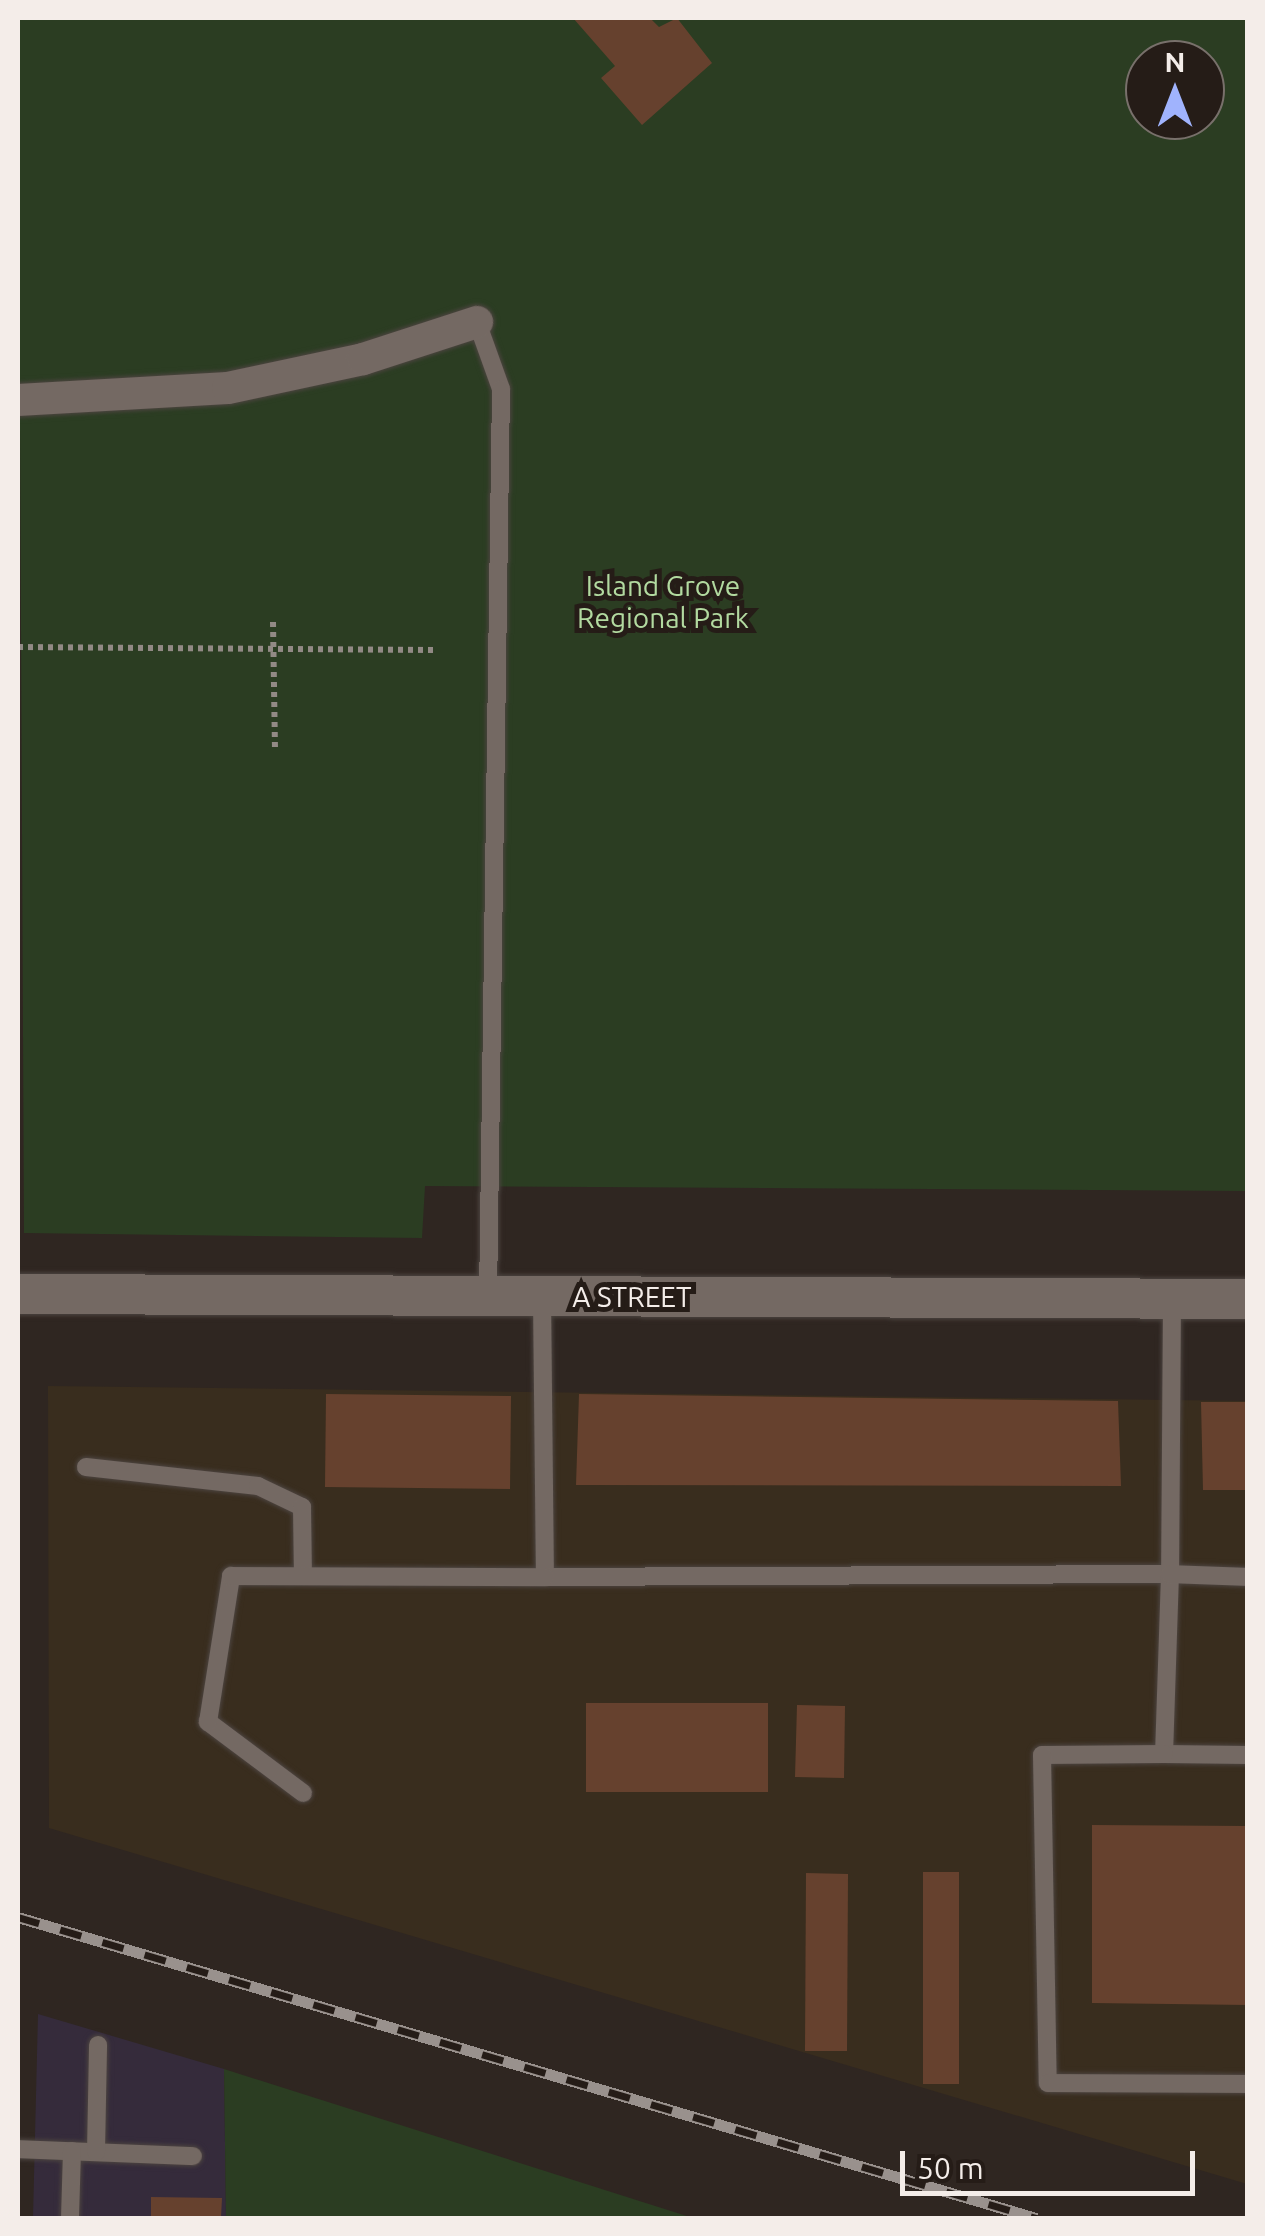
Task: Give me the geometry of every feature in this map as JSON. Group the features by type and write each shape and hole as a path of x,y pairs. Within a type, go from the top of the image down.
{"street":[{"path":"18,400 228,388 363,359 477,322"},
{"name":"A STREET","path":"18,1294 1248,1299"}],"lane":[{"path":"477,322 501,389 488,1296"},
{"path":"542,1296 546,1577"},
{"path":"1164,1754 1172,1299"},
{"path":"86,1466 258,1486 302,1507 303,1576"},
{"path":"304,1792 208,1722 231,1576 1248,1577"},
{"path":"1248,1755 1042,1755 1048,2083 1248,2084"},
{"path":"96,2152 98,2045"},
{"path":"18,2149 193,2156"},
{"path":"70,2218 72,2151"}],"path":[{"path":"273,622 275,750"},
{"path":"18,647 433,650"}],"shaded area":[{"path":"48,1386 1247,1401 1247,2184 49,1828"},
{"path":"38,2014 224,2069 226,2218 33,2218"}],"green space":[{"name":"Island Grove Regional Park","path":"18,18 1247,18 1247,1191 425,1186 422,1238 24,1233"},
{"path":"224,2069 693,2218 226,2218"}],"building":[{"path":"573,18 650,18 659,27 677,18 712,63 642,125 601,78 615,66"},
{"path":"326,1394 511,1396 510,1489 325,1487"},
{"path":"579,1394 1118,1401 1121,1486 576,1485"},
{"path":"1201,1402 1248,1402 1248,1490 1203,1490"},
{"path":"586,1703 768,1703 768,1792 586,1792"},
{"path":"797,1705 845,1706 844,1778 795,1777"},
{"path":"1092,1825 1248,1826 1248,2005 1092,2003"},
{"path":"923,1872 959,1872 959,2084 923,2084"},
{"path":"806,1873 848,1874 847,2051 805,2051"},
{"path":"151,2197 222,2198 221,2218 151,2218"}],"railway":[{"path":"18,1917 1036,2218"}]}
